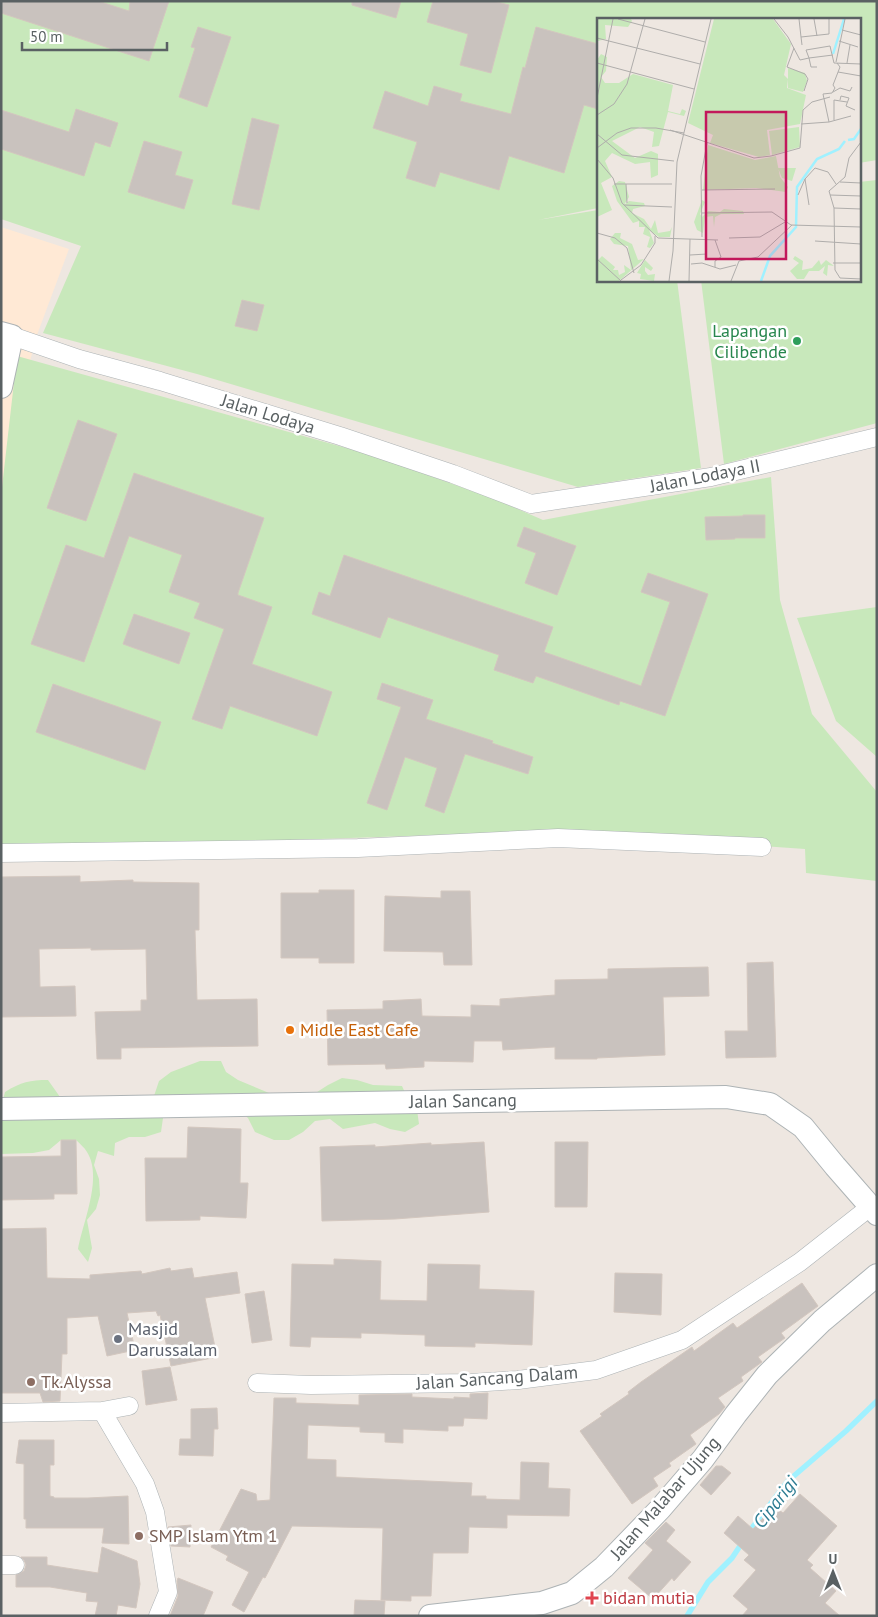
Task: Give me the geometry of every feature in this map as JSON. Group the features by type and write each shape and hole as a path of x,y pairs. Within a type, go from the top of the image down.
{"street":[{"path":"1,387 6,335"},
{"name":"Jalan Lodaya","path":"6,335 79,359 160,381 340,436 452,474 531,504"},
{"name":"Jalan Lodaya II","path":"531,504 711,477 877,437"},
{"path":"1,853 358,848 558,838 762,847"},
{"name":"Jalan Sancang","path":"1,1109 726,1097 770,1104 803,1127 873,1211"},
{"name":"Jalan Sancang Dalam","path":"257,1383 310,1385 471,1383 536,1378 596,1370 682,1340 873,1211"},
{"name":"Jalan Malabar Ujung","path":"430,1616 542,1603 572,1593 604,1567 660,1509 703,1460 767,1375 822,1321 877,1275"},
{"path":"1,1413 102,1411 129,1406"},
{"path":"102,1411 145,1484 155,1512 168,1592 158,1616"}],"shaded area":[{"path":"1,227 69,249 37,335 30,361 1,557"}],"green space":[{"path":"1,1 877,1 877,160 860,163 860,18 597,18 597,208 538,220 597,210 597,281 677,281 701,468 578,487 197,374 43,333 81,246 1,219"},
{"name":"Lapangan Cilibende","path":"877,180 877,423 724,464 701,281 860,281 860,182"},
{"path":"17,356 375,456 497,500 543,520 771,477 780,600 812,714 877,792 877,881 806,873 805,849 552,831 1,850 1,496"},
{"path":"877,607 877,757 836,721 797,618"},
{"path":"200,1061 221,1061 226,1072 238,1080 269,1093 314,1094 342,1078 373,1085 402,1086 408,1099 417,1110 419,1124 405,1132 375,1123 343,1129 330,1119 315,1121 303,1132 289,1140 274,1140 255,1132 248,1118 234,1107 174,1107 163,1118 161,1132 145,1137 129,1137 115,1143 114,1156 98,1151 94,1165 99,1179 100,1195 96,1209 87,1220 92,1248 88,1262 78,1249 93,1187 91,1162 87,1152 76,1140 61,1140 49,1150 33,1153 1,1154 1,1108 5,1092 26,1082 48,1080 65,1104 154,1096 159,1081 171,1072"}],"building":[{"path":"1,1 98,1 129,11 130,1 169,1 149,61 1,13"},
{"path":"352,1 401,1 396,18 352,5"},
{"path":"433,1 493,1 509,5 491,73 460,65 468,34 427,22"},
{"path":"198,27 231,37 207,107 179,97 195,48 191,47"},
{"path":"536,27 597,44 597,109 584,105 564,173 509,156 499,190 440,172 435,187 406,178 417,142 373,128 385,91 428,106 434,86 462,94 460,101 511,114 523,67 525,68"},
{"path":"76,109 118,123 110,147 95,142 84,176 1,149 1,110 69,132"},
{"path":"252,118 279,125 259,210 232,204"},
{"path":"144,141 182,152 175,175 193,180 184,209 128,192"},
{"path":"242,300 264,305 257,331 235,326"},
{"path":"78,420 117,434 86,521 47,508"},
{"path":"134,473 264,518 238,593 238,595 272,607 252,664 332,692 317,736 230,706 222,729 192,719 224,629 194,618 200,603 169,592 182,555 129,536 84,662 31,644 66,545 104,558"},
{"path":"765,515 765,538 706,540 705,517"},
{"path":"524,527 576,546 557,595 525,583 536,553 517,546"},
{"path":"344,555 553,627 544,652 641,686 670,602 641,592 648,573 708,594 665,716 620,701 619,705 536,676 533,683 494,670 499,655 388,617 380,638 312,614 319,592 330,596"},
{"path":"134,614 190,633 179,664 123,644"},
{"path":"382,683 433,700 426,719 493,741 492,743 533,757 528,774 465,754 444,813 425,806 437,768 405,757 387,810 367,803 401,707 377,699"},
{"path":"53,684 161,722 145,770 36,732"},
{"path":"80,876 80,882 133,880 133,882 199,883 199,930 195,930 197,1000 257,999 258,1046 121,1048 121,1059 97,1059 95,1012 141,1011 141,1000 147,1000 146,949 39,949 40,987 75,986 76,1016 1,1017 1,877"},
{"path":"319,890 354,890 354,963 319,963 319,958 281,958 281,893 319,893"},
{"path":"441,891 470,891 472,965 444,965 443,952 384,951 385,896 441,898"},
{"path":"773,962 776,1057 726,1058 725,1031 748,1031 747,963"},
{"path":"708,967 709,996 663,997 665,1055 597,1059 555,1059 555,1047 503,1050 502,1041 474,1041 473,1062 424,1061 424,1067 386,1069 385,1064 328,1065 327,1010 383,1009 383,1001 421,999 422,1016 471,1017 471,1005 500,1006 500,999 555,995 555,980 608,979 608,969"},
{"path":"188,1127 241,1129 240,1183 248,1183 246,1218 200,1216 200,1220 146,1221 145,1158 187,1158"},
{"path":"61,1140 76,1140 77,1194 54,1194 54,1199 1,1200 1,1157 61,1156"},
{"path":"484,1142 489,1212 395,1219 322,1221 320,1147 375,1145 375,1147"},
{"path":"555,1142 588,1142 587,1207 555,1207"},
{"path":"46,1228 47,1278 90,1279 90,1275 141,1271 142,1274 170,1268 171,1271 192,1268 194,1278 237,1272 240,1293 205,1298 217,1357 171,1366 160,1315 158,1316 156,1311 127,1313 135,1350 107,1356 98,1316 67,1318 67,1354 62,1354 60,1401 43,1402 40,1393 1,1393 1,1229"},
{"path":"334,1259 381,1261 380,1300 427,1301 428,1264 480,1265 479,1289 534,1291 532,1345 475,1343 475,1347 425,1346 425,1335 361,1333 361,1338 311,1337 310,1347 290,1346 292,1264 334,1265"},
{"path":"615,1273 662,1274 661,1315 614,1312"},
{"path":"802,1283 818,1306 781,1333 785,1338 758,1357 762,1362 741,1377 743,1381 718,1398 725,1407 719,1414 690,1435 696,1444 669,1463 671,1466 653,1478 658,1486 632,1504 580,1431 602,1416 600,1414 629,1394 628,1392 641,1382 692,1347 694,1351 733,1323 737,1328"},
{"path":"264,1291 272,1340 252,1343 245,1294"},
{"path":"170,1367 177,1400 146,1405 142,1371"},
{"path":"488,1393 487,1419 464,1418 463,1426 448,1426 448,1431 403,1429 403,1443 385,1442 385,1433 360,1432 360,1427 308,1425 307,1459 336,1460 336,1477 472,1483 471,1496 486,1496 486,1499 520,1500 521,1462 549,1463 548,1488 570,1489 569,1516 507,1515 507,1528 469,1527 468,1553 433,1553 431,1596 411,1596 411,1601 381,1600 383,1528 292,1526 265,1578 263,1577 244,1612 232,1605 249,1572 226,1560 228,1556 211,1547 241,1489 256,1494 257,1501 270,1500 274,1398 296,1398 296,1403 359,1405 359,1395 412,1394 412,1397 454,1399 454,1397 470,1398 470,1394"},
{"path":"217,1408 218,1429 214,1429 213,1456 179,1455 180,1439 191,1439 191,1409"},
{"path":"19,1440 54,1440 54,1465 50,1465 50,1496 54,1498 88,1498 128,1496 129,1544 102,1543 104,1528 26,1528 26,1519 24,1519 24,1464 16,1463"},
{"path":"716,1466 722,1466 731,1473 711,1495 700,1485"},
{"path":"800,1494 837,1526 807,1560 813,1565 810,1568 836,1591 825,1603 840,1616 742,1616 748,1609 733,1596 756,1570 744,1560 749,1555 724,1533 738,1516 753,1529 774,1506 783,1513"},
{"path":"666,1522 675,1530 666,1541 691,1562 674,1581 672,1578 653,1599 628,1578 653,1550 645,1543"},
{"path":"191,1525 190,1547 171,1546 168,1527"},
{"path":"102,1547 137,1561 140,1584 136,1608 118,1605 116,1616 95,1616 98,1602 86,1601 87,1593 50,1587 16,1587 16,1575 24,1571 26,1565 21,1557 47,1557 47,1565 98,1573"},
{"path":"178,1578 213,1592 203,1616 170,1616 178,1596"},
{"path":"355,1600 385,1601 384,1616 354,1616"}],"waterway":[{"name":"Ciparigi","path":"687,1616 708,1582 732,1558 788,1481 846,1431 877,1401"}],"place":[{"name":"Lapangan Cilibende","path":"797,341"},
{"name":"Midle East Cafe","path":"290,1030"},
{"name":"Masjid Darussalam","path":"118,1339"},
{"name":"Tk.Alyssa","path":"31,1382"},
{"name":"SMP Islam Ytm 1","path":"139,1536"},
{"name":"bidan mutia","path":"592,1598"}]}
